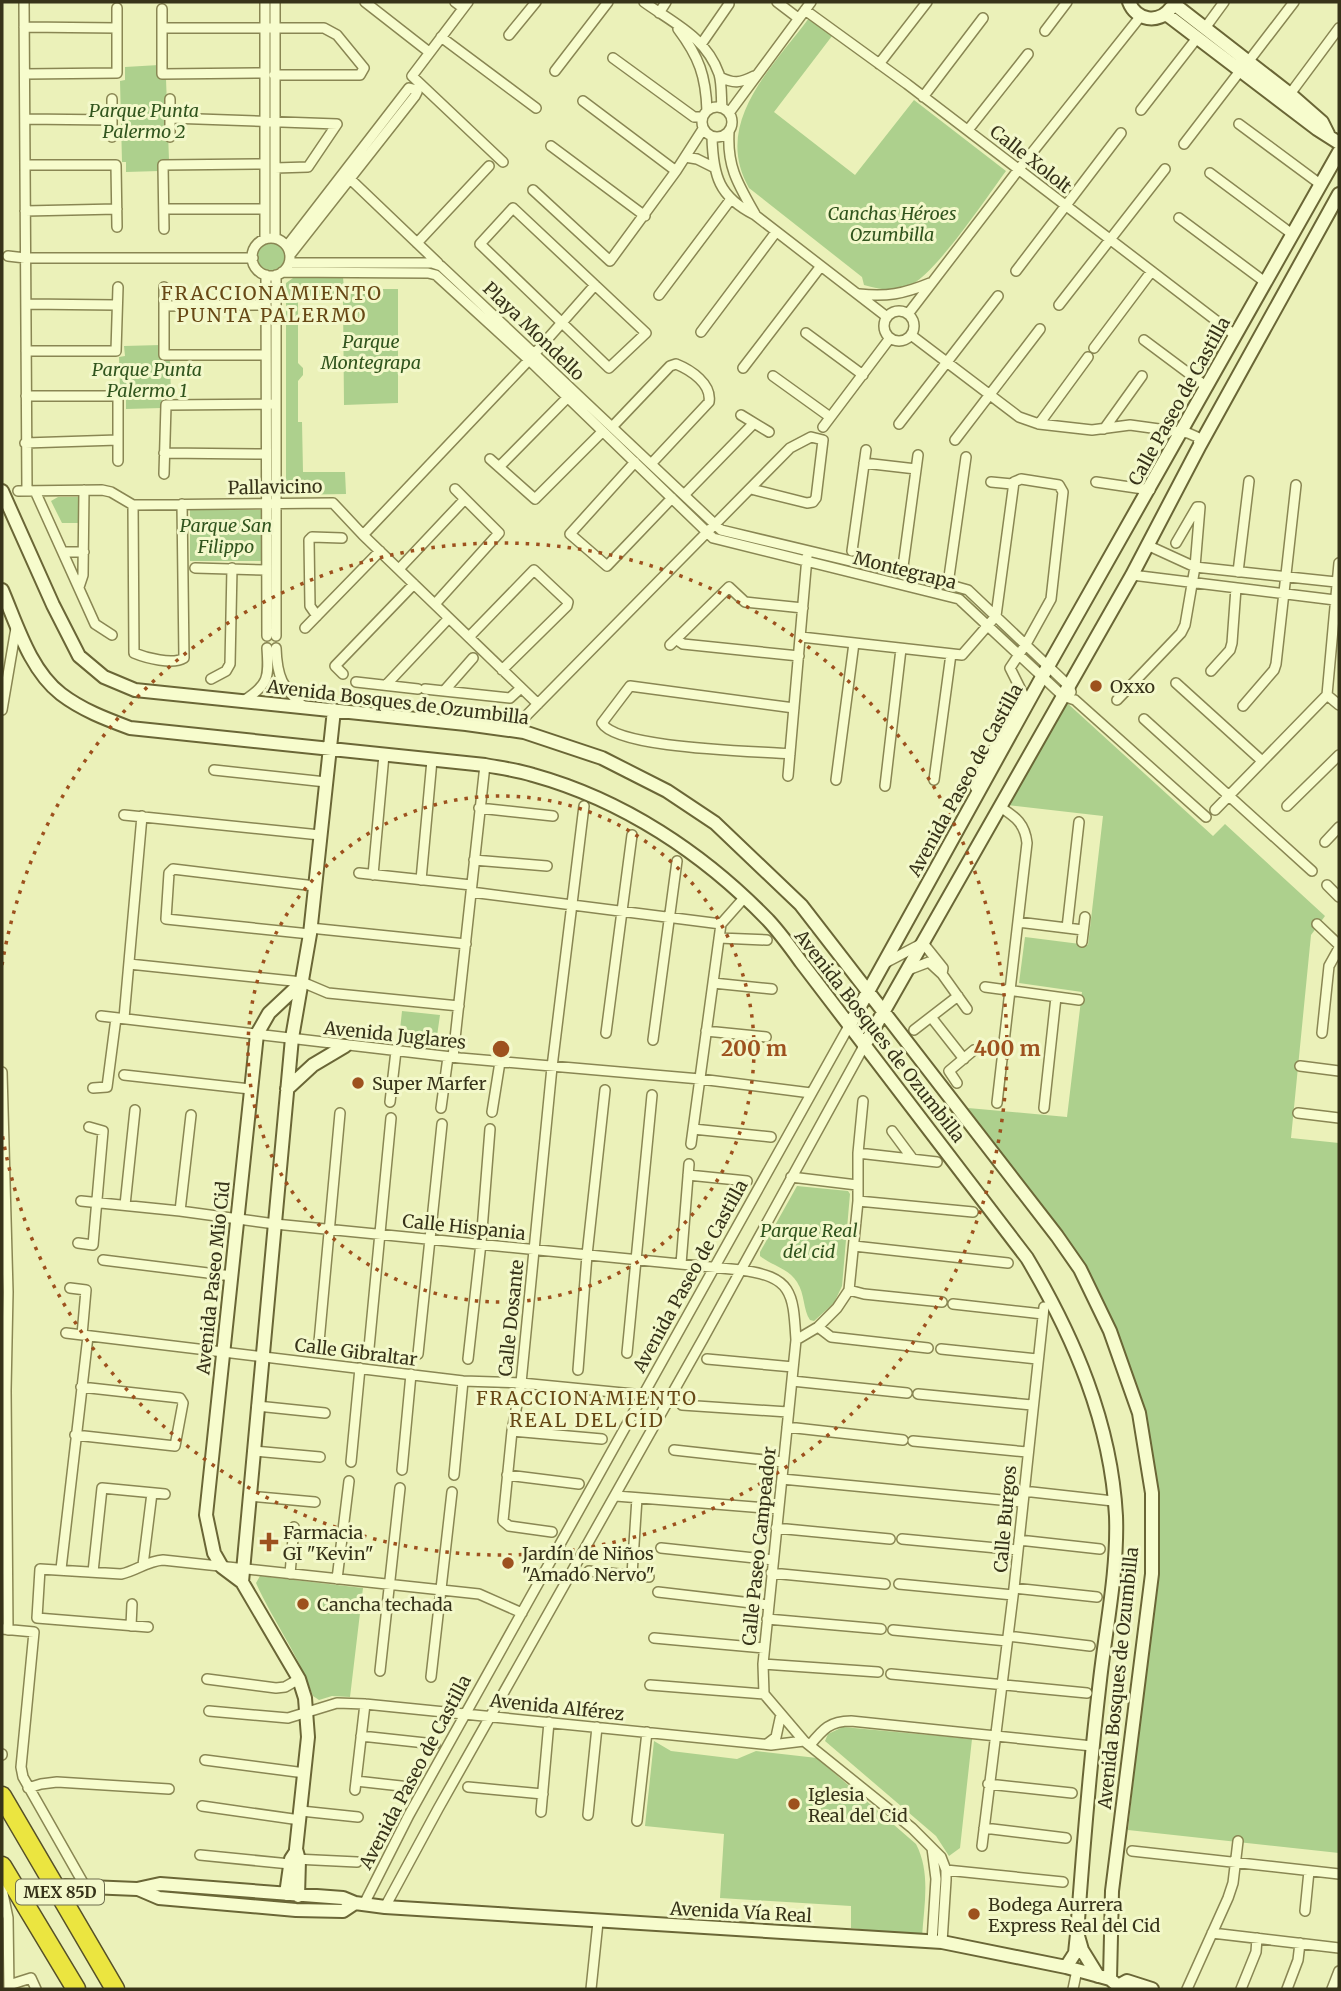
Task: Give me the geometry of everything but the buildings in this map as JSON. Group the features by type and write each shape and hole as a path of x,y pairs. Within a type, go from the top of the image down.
{"highway":[{"name":"MEX 85D","path":"2,1796 116,1989"},
{"name":"MEX 85D","path":"2,1866 76,1989"}],"main road":[{"path":"1129,2 1140,17 1158,18 1171,7 1317,129 1339,143"},
{"path":"1244,66 1290,94 1322,122 1328,134"},
{"name":"Calle Paseo de Castilla","path":"1041,667 1150,490 1320,184 1334,166 1339,152"},
{"path":"1069,694 1200,444 1339,194"},
{"name":"Avenida Bosques de Ozumbilla","path":"2,491 53,606 79,656 104,677 135,690 524,732 602,758 667,791 715,823 801,905 978,1132 1080,1269 1110,1331 1139,1413 1152,1493 1152,1574 1112,1891 1112,1983"},
{"name":"Avenida Bosques de Ozumbilla","path":"3,594 34,663 60,693 96,716 130,728 485,765 531,774 573,788 624,811 674,839 723,877 769,921 1027,1258 1055,1305 1085,1372 1106,1445 1116,1516 1114,1563 1093,1746 1075,1953 1071,1968"},
{"name":"Avenida Paseo de Castilla","path":"849,1026 979,792 1041,667"},
{"name":"Avenida Paseo de Castilla","path":"864,1045 1000,807 1069,694"},
{"path":"292,1895 305,1773 308,1714 299,1679 242,1576 292,1038 310,931 334,710"},
{"name":"Avenida Paseo Mio Cid","path":"222,1567 211,1544 206,1515 257,1034 269,1013 302,982"},
{"path":"287,1089 313,1065 345,1046"},
{"path":"222,1567 242,1576"},
{"name":"Avenida Vía Real","path":"65,1886 137,1889 160,1884 343,1898 385,1907 937,1942 1071,1968 1112,1983 1127,1981 1152,1989"},
{"name":"Avenida Vía Real","path":"137,1889 159,1899 296,1910 343,1911 360,1903"},
{"name":"Avenida Bosques de Ozumbilla","path":"1077,1934 1086,1958 1112,1983"}],"street":[{"path":"24,2 26,491 64,552 95,624 112,635"},
{"path":"265,2 270,29"},
{"path":"275,2 270,29 264,121 265,209 270,238 289,254"},
{"path":"365,2 429,52"},
{"path":"455,2 466,5 412,76 503,162"},
{"path":"509,35 536,2"},
{"path":"555,71 608,2"},
{"path":"644,2 702,43 720,77 725,110 732,119 729,162 755,215"},
{"path":"659,13 666,2"},
{"path":"777,2 799,18"},
{"path":"880,64 927,2"},
{"path":"1045,31 1067,2"},
{"path":"1141,110 1224,2"},
{"path":"1184,144 1294,2"},
{"path":"702,43 729,4"},
{"path":"725,110 756,75 808,6"},
{"name":"Calle Xololt","path":"808,6 880,64 1236,335"},
{"path":"24,74 117,73 117,8"},
{"path":"162,9 162,28 162,74 360,75 364,68 337,35 324,27 162,28"},
{"path":"908,314 1140,17"},
{"path":"923,97 983,18"},
{"path":"533,190 610,261 676,172 703,129 706,90 702,70 695,52 675,24"},
{"path":"24,27 117,28"},
{"path":"1290,94 1339,28"},
{"path":"441,37 536,108"},
{"path":"968,131 1028,54"},
{"path":"612,58 694,117 705,114 714,107 725,110"},
{"path":"269,74 275,121 270,238 254,250 253,258 257,268 275,274"},
{"path":"720,77 734,83 756,75"},
{"path":"272,636 276,503 271,404 265,355 265,306 275,274 289,254 408,88 417,92 347,176"},
{"path":"112,99 112,137"},
{"path":"170,99 170,137"},
{"path":"583,101 676,172"},
{"path":"170,118 337,124 308,167 275,168"},
{"path":"24,119 112,120"},
{"path":"1239,124 1320,184"},
{"path":"703,129 712,137 722,137 729,132"},
{"path":"1016,271 1121,133"},
{"path":"712,137 713,167 731,199 887,317"},
{"path":"551,146 645,216"},
{"path":"685,158 696,159 713,167"},
{"path":"25,164 116,165 117,227"},
{"path":"164,229 163,164 265,164"},
{"path":"417,243 489,166"},
{"path":"1059,305 1165,169"},
{"path":"1210,173 1292,234"},
{"path":"347,176 441,266"},
{"path":"659,295 731,199"},
{"path":"513,208 646,333 609,368 561,323 480,244 513,208"},
{"path":"25,211 117,209"},
{"path":"164,209 265,209"},
{"path":"1180,218 1265,282"},
{"path":"701,332 776,232"},
{"name":"Playa Mondello","path":"289,254 436,275 612,427 715,525"},
{"path":"8,256 253,258"},
{"name":"Playa Mondello","path":"275,274 432,263 441,266 532,356 567,398 707,533"},
{"path":"743,368 821,266"},
{"path":"1094,348 1151,272"},
{"path":"272,622 267,570 266,454 271,404 275,274"},
{"path":"856,293 882,296 907,293 932,283"},
{"path":"363,535 532,356 595,285"},
{"path":"26,351 117,351 118,287"},
{"path":"164,287 164,355 265,355"},
{"path":"899,424 998,296"},
{"path":"26,304 116,304"},
{"path":"164,306 265,306"},
{"path":"893,312 908,314 913,320 911,335 905,340 890,338 885,332 887,317 893,312"},
{"path":"955,440 1040,329"},
{"path":"806,333 863,375"},
{"path":"911,335 1018,417 1038,424 1104,429 1130,425 1193,434 1200,444"},
{"path":"823,427 890,338"},
{"path":"1144,340 1207,387"},
{"path":"1038,424 1087,357"},
{"path":"612,427 670,366 676,364 685,367 708,387 709,402 651,464"},
{"path":"773,376 830,417"},
{"path":"1104,429 1142,376"},
{"path":"26,396 116,395 118,461"},
{"path":"499,467 567,398"},
{"path":"164,474 166,405 271,404"},
{"path":"741,415 769,432"},
{"path":"684,495 754,423"},
{"path":"490,459 535,499 602,432"},
{"path":"522,719 790,448 811,437 822,440 816,498 813,502 807,503 751,489"},
{"path":"25,443 118,440"},
{"path":"852,551 866,450"},
{"path":"164,453 266,454"},
{"path":"902,574 918,455"},
{"path":"948,584 966,457"},
{"path":"635,462 570,534 607,566 672,498"},
{"path":"864,463 916,469"},
{"path":"979,792 975,781 1023,694 1010,668 1051,599 1063,492 1061,486 1056,484 1021,479 1012,484 991,482"},
{"path":"1238,572 1249,481"},
{"path":"1096,482 1150,490"},
{"path":"801,638 962,655 996,616 1012,484"},
{"path":"1243,706 1274,670 1296,485"},
{"path":"435,604 499,533 455,489"},
{"path":"79,587 83,575 84,490"},
{"name":"Pallavicino","path":"26,491 111,492 133,505 332,503 538,704"},
{"path":"399,569 466,499"},
{"path":"133,505 134,653 179,661 184,658 182,504"},
{"path":"1117,700 1181,633 1185,625 1195,567 1200,507 1197,507 1177,543"},
{"name":"Montegrapa","path":"715,525 721,530 807,556 960,599 1018,654 1041,667"},
{"name":"Montegrapa","path":"707,533 713,538 902,574 968,590 1026,644 1041,667 1069,694 1206,817"},
{"path":"317,616 310,606 309,540 312,537 342,538"},
{"path":"1147,545 1195,567 1336,582"},
{"path":"305,628 380,551"},
{"path":"64,552 84,552"},
{"path":"788,776 807,556"},
{"path":"1215,810 1327,695 1339,564"},
{"path":"195,568 267,570"},
{"path":"211,679 226,671 230,664 232,568"},
{"path":"469,637 534,570 568,601 568,606 502,670"},
{"path":"1132,575 1335,600"},
{"path":"343,674 335,666 414,584"},
{"path":"799,656 673,642 729,587 745,602 803,608"},
{"path":"1211,671 1230,650 1236,588"},
{"path":"386,685 449,618"},
{"path":"2,710 5,668 17,626"},
{"path":"836,780 854,643"},
{"path":"886,786 901,649"},
{"path":"243,702 259,691 265,683 272,653 284,687 304,707"},
{"path":"934,780 951,654"},
{"path":"444,691 473,658"},
{"path":"356,682 510,698 521,688"},
{"path":"1176,683 1261,760"},
{"path":"790,754 649,744 608,731 602,723 630,686 794,708"},
{"path":"1327,695 1339,705"},
{"path":"1144,719 1312,871"},
{"path":"373,875 384,755"},
{"path":"1287,806 1339,755"},
{"path":"421,880 432,760"},
{"path":"441,1108 466,944 485,765"},
{"path":"214,770 326,782"},
{"name":"Calle Dosante","path":"552,1532 505,1524 503,1521 512,1431 521,1382 552,1067 584,806"},
{"path":"997,1103 1027,843 1026,832 1020,821 1000,807"},
{"path":"479,808 553,816"},
{"path":"124,815 320,835"},
{"path":"93,1088 107,1087 120,1018 129,964 142,816"},
{"path":"1067,928 1079,822"},
{"path":"1325,842 1339,827"},
{"path":"606,1033 632,835"},
{"path":"474,860 547,866"},
{"path":"653,1040 677,861"},
{"path":"315,886 173,869 169,873 166,919 466,944"},
{"path":"359,873 721,923"},
{"path":"1327,885 1339,897"},
{"path":"691,1144 721,923 744,898"},
{"path":"1082,942 1085,917"},
{"path":"1018,922 1083,930"},
{"path":"1317,924 1339,947 1329,966 1322,1033"},
{"path":"719,938 767,940"},
{"path":"885,963 923,943 931,959 943,968 943,974 967,1009"},
{"path":"908,970 931,959"},
{"path":"129,964 302,982 328,993 458,1006"},
{"path":"713,983 772,989"},
{"path":"985,987 1079,1000"},
{"path":"914,1030 958,996"},
{"path":"1044,1108 1056,997"},
{"name":"Avenida Juglares","path":"101,1016 345,1046 700,1079 811,1093"},
{"path":"931,1017 964,1059"},
{"name":"Avenida Paseo de Castilla","path":"360,1903 849,1026"},
{"path":"706,1031 766,1037"},
{"name":"Avenida Paseo de Castilla","path":"385,1907 616,1496 864,1045"},
{"path":"957,1083 949,1071 974,1050"},
{"path":"390,1102 396,1051"},
{"path":"492,1112 500,1062"},
{"path":"1300,1066 1339,1071"},
{"path":"2,1072 8,1292 4,1390 5,1629 34,1632 21,1767 28,1788 86,1888"},
{"path":"124,1074 250,1089"},
{"path":"578,1370 587,1255 606,1090"},
{"path":"627,1353 652,1095"},
{"path":"796,1340 818,1327 838,1308 849,1290 858,1201 858,1153 863,1101"},
{"path":"125,1206 135,1110"},
{"path":"318,1342 340,1113"},
{"path":"1298,1113 1339,1118"},
{"path":"180,1211 191,1115"},
{"path":"369,1348 391,1118"},
{"path":"418,1354 442,1124"},
{"path":"78,1244 92,1246 103,1131 89,1127"},
{"path":"468,1359 491,1129"},
{"path":"693,1129 771,1137"},
{"path":"892,1131 912,1158"},
{"path":"858,1153 937,1162"},
{"path":"681,1264 689,1164"},
{"path":"688,1175 747,1181"},
{"path":"791,1177 857,1185"},
{"name":"Calle Hispania","path":"81,1201 237,1220 761,1273 774,1277 790,1294 794,1305 796,1340"},
{"path":"858,1201 973,1212"},
{"path":"854,1246 1008,1264"},
{"path":"103,1260 232,1276"},
{"path":"61,1569 85,1336 86,1290 70,1288"},
{"path":"849,1290 942,1302"},
{"name":"Calle Burgos","path":"953,1304 1043,1310 1014,1592 982,1846"},
{"path":"818,1327 831,1337 928,1348"},
{"name":"Calle Gibraltar","path":"66,1333 463,1381 521,1382 644,1395"},
{"name":"Calle Paseo Campeador","path":"764,1694 764,1648 796,1340"},
{"path":"941,1349 1037,1359"},
{"path":"707,1359 793,1367"},
{"path":"351,1462 360,1368"},
{"path":"402,1470 411,1374"},
{"path":"454,1475 463,1381"},
{"path":"792,1381 906,1393"},
{"path":"75,1435 175,1446 183,1403 180,1398 81,1387"},
{"path":"918,1394 1032,1405"},
{"path":"682,1405 788,1412"},
{"path":"257,1406 325,1413"},
{"path":"787,1427 1027,1452"},
{"path":"512,1431 602,1439"},
{"path":"674,1450 783,1462"},
{"path":"253,1451 320,1457"},
{"path":"508,1475 579,1484"},
{"path":"782,1479 1022,1502"},
{"path":"338,1579 349,1481"},
{"path":"93,1573 102,1488 165,1494"},
{"path":"380,1671 400,1488"},
{"path":"1023,1491 1113,1501"},
{"path":"431,1677 452,1492"},
{"path":"142,1565 152,1493"},
{"path":"249,1496 315,1502"},
{"path":"616,1496 778,1509"},
{"path":"632,1575 637,1497"},
{"path":"290,1574 294,1527"},
{"path":"776,1528 890,1539"},
{"path":"902,1539 1018,1550"},
{"path":"1019,1539 1100,1549"},
{"path":"661,1548 773,1560"},
{"path":"148,1627 37,1618 40,1569 121,1574 152,1561 163,1560 222,1567"},
{"path":"589,1571 649,1577"},
{"path":"771,1573 885,1584"},
{"path":"242,1576 290,1574 479,1594 522,1612"},
{"path":"899,1584 1097,1597"},
{"path":"658,1592 769,1605"},
{"path":"131,1626 132,1604"},
{"path":"767,1619 881,1629"},
{"path":"893,1630 1090,1646"},
{"path":"654,1638 764,1648"},
{"path":"763,1664 878,1672"},
{"path":"891,1674 1087,1693"},
{"path":"207,1679 276,1688 285,1687 299,1679"},
{"path":"650,1685 764,1694 807,1743 941,1857 946,1870 946,1881 938,1913"},
{"name":"Avenida Alférez","path":"209,1711 280,1718 308,1714 337,1703 365,1704 767,1744 807,1743"},
{"path":"365,1704 356,1786 410,1787"},
{"path":"767,1744 776,1737 781,1714"},
{"path":"807,1743 826,1726 837,1721 995,1734 1093,1746"},
{"path":"541,1812 549,1722"},
{"path":"588,1815 597,1727"},
{"path":"637,1821 647,1732"},
{"path":"361,1736 435,1744"},
{"path":"205,1760 305,1773"},
{"path":"28,1788 57,1782 169,1789"},
{"path":"988,1784 1072,1793"},
{"path":"468,1787 543,1794"},
{"path":"202,1807 358,1817"},
{"path":"984,1829 1066,1838"},
{"path":"1187,1989 1228,1898 1238,1841"},
{"path":"931,1846 936,1879 937,1942"},
{"path":"1132,1851 1339,1874"},
{"path":"200,1855 356,1862"},
{"path":"946,1870 1063,1882"},
{"path":"1305,1911 1309,1871"},
{"path":"936,1879 946,1881"},
{"path":"4,1887 8,1918 5,1950 9,1987 32,1978 36,1989"},
{"path":"591,1989 598,1922"},
{"path":"1212,1933 1339,1948"},
{"path":"1241,1989 1256,1952 1257,1938"},
{"path":"1287,1989 1298,1960 1300,1943"},
{"path":"1071,1968 1073,1989"},
{"path":"1332,1989 1339,1971"}],"green space":[{"name":"Canchas Héroes Ozumbilla","path":"809,18 832,36 774,112 855,175 914,100 1006,171 945,253 918,280 907,287 885,289 864,285 862,277 749,188 739,164 738,141 742,119 751,97"},
{"name":"Parque Punta Palermo 2","path":"159,65 159,79 166,79 169,160 159,160 159,171 126,172 126,162 122,162 120,81 125,80 125,67"},
{"path":"272,243 283,247 287,258 283,269 272,273 261,269 257,258 261,247"},
{"name":"Parque Montegrapa","path":"343,277 344,289 398,289 398,403 344,405 343,299 298,300 298,363 303,368 303,375 298,381 298,422 302,422 303,472 345,472 346,494 286,495 286,283 293,278"},
{"name":"Parque Punta Palermo 1","path":"161,345 161,361 170,361 171,399 162,399 162,408 126,409 126,390 120,390 119,357 125,356 124,346"},
{"path":"58,497 82,497 82,523 62,523 51,501"},
{"name":"Parque San Filippo","path":"190,510 263,510 263,561 190,561"},
{"path":"1066,702 1213,836 1225,824 1325,916 1311,935 1291,1138 1339,1143 1339,1853 1128,1830 1150,1629 1144,1419 1111,1316 1087,1273 1060,1231 968,1108 1067,1117 1082,992 1019,983 1025,937 1088,945 1103,816 1007,805"},
{"path":"402,1011 440,1015 436,1043 399,1039"},
{"name":"Parque Real del cid","path":"797,1186 848,1191 850,1194 842,1286 834,1303 814,1321 808,1316 793,1277 760,1256"},
{"path":"260,1576 363,1588 350,1697 332,1696 319,1700 313,1696 256,1583"},
{"path":"843,1727 972,1739 960,1848 949,1856 936,1836 825,1741 828,1734"},
{"path":"654,1741 671,1751 737,1759 756,1751 817,1758 916,1844 924,1866 925,1878 922,1937 851,1928 851,1906 720,1898 724,1834 645,1826"}],"tunnel":[{"path":"9,1886 61,1886"}],"place":[{"name":"Oxxo","path":"1096,686"},
{"name":"Super Marfer","path":"358,1083"},
{"name":"Farmacia GI \"Kevin\"","path":"269,1542"},
{"name":"Jardín de Niños \"Amado Nervo\"","path":"508,1563"},
{"name":"Cancha techada","path":"303,1604"},
{"name":"Iglesia Real del Cid","path":"794,1804"},
{"name":"Bodega Aurrera Express Real del Cid","path":"974,1914"}],"district":[{"name":"FRACCIONAMIENTO PUNTA PALERMO","path":"272,304"},
{"name":"FRACCIONAMIENTO REAL DEL CID","path":"587,1409"}]}
